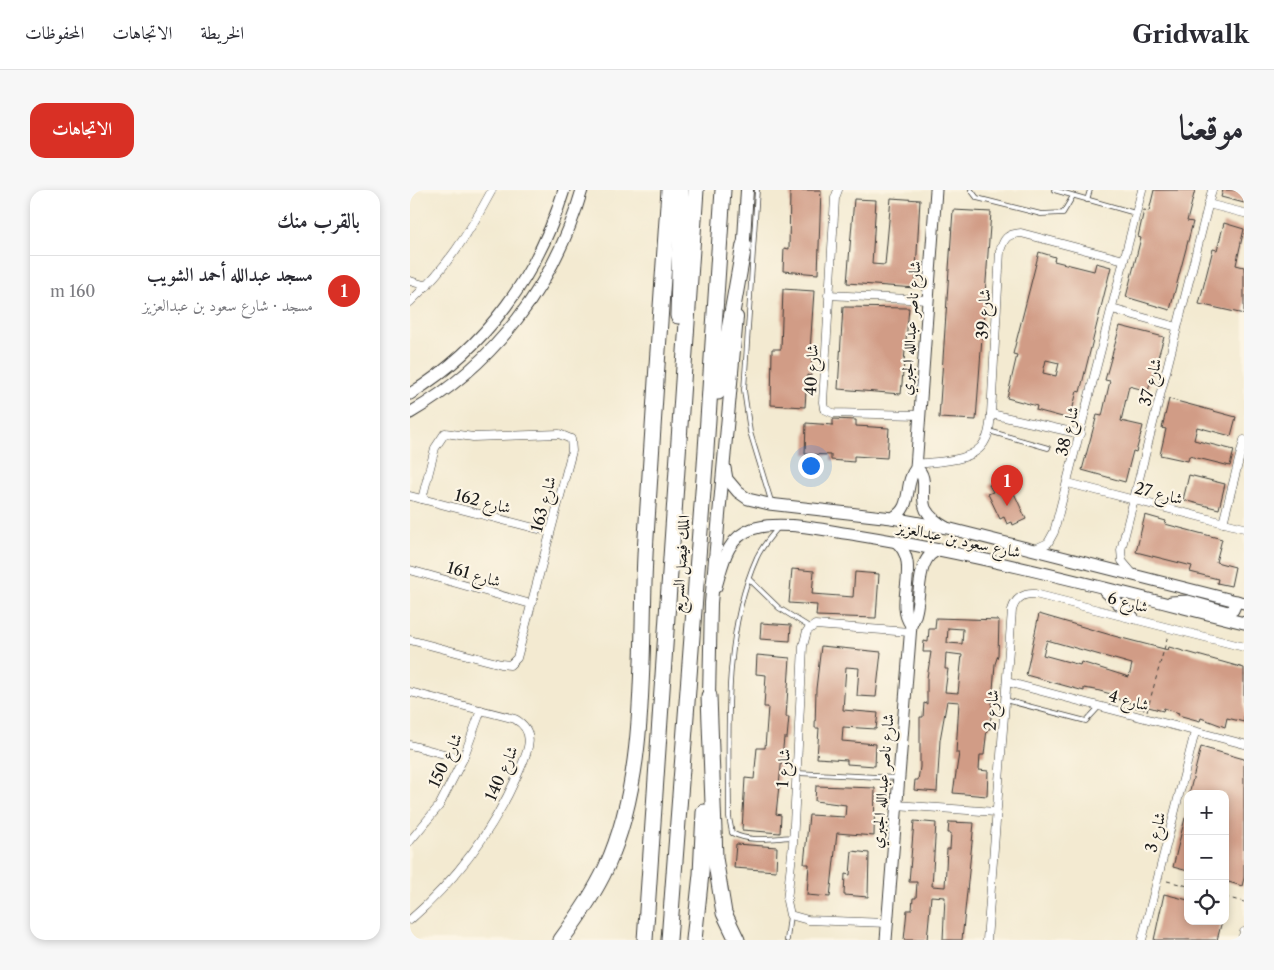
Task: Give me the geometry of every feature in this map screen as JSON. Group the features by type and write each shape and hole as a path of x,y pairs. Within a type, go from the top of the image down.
{"highway":[{"path":"562,940 589,902 606,867 623,818 632,782 640,692 646,535 669,190"},
{"path":"680,190 677,369 681,406"},
{"name":"الملك فيصل السريع","path":"644,940 696,190"},
{"name":"الملك فيصل السريع","path":"669,940 706,465 723,190"},
{"path":"706,465 744,245"},
{"path":"694,940 701,874 709,696"},
{"path":"709,696 715,858 724,912 737,940"}],"main road":[{"name":"الملك فيصل السريع","path":"709,696 711,603 744,245 747,190"}],"street":[{"path":"410,302 443,269 468,234 492,190"},
{"path":"410,394 464,354 506,307 542,248 564,190"},
{"path":"410,414 463,377 493,348 512,326 541,285 558,255 582,190"},
{"name":"شارع 40","path":"838,190 835,198 828,295 824,409 833,414 920,415"},
{"name":"شارع ناصر عبدالله الجبري","path":"892,518 901,514 906,506 909,480 916,466 936,190"},
{"name":"شارع 38","path":"1033,550 1043,546 1052,539 1068,483 1142,190"},
{"name":"شارع 37","path":"1135,575 1125,566 1120,557 1212,190"},
{"path":"1208,204 1244,213"},
{"name":"شارع 39","path":"916,466 973,454 982,446 988,431 991,414 1000,251 1004,239 1011,234 1021,233 1124,260"},
{"path":"410,281 427,286"},
{"path":"828,295 928,300"},
{"path":"1112,309 1177,328"},
{"path":"991,414 1080,434"},
{"name":"شارع 163","path":"410,640 510,665 517,658 572,451 571,439 559,434 473,438 445,433 435,448 422,499"},
{"path":"1223,523 1244,440"},
{"name":"شارع سعود بن عبدالعزيز","path":"724,463 727,479 738,492 748,498 772,505 892,518 947,528 1240,602"},
{"name":"شارع ناصر عبدالله الجبري","path":"916,466 923,476 924,503 927,511 947,528"},
{"name":"شارع 27","path":"1068,483 1244,528"},
{"name":"شارع 162","path":"410,496 550,532"},
{"path":"830,531 825,522 827,515 833,511"},
{"name":"شارع سعود بن عبدالعزيز","path":"711,603 730,543 751,529 765,525 830,531 941,549 1244,623"},
{"name":"شارع ناصر عبدالله الجبري","path":"895,541 903,549 907,558 906,614 910,628"},
{"name":"شارع ناصر عبدالله الجبري","path":"886,940 910,628 916,613 925,561 932,553 941,549"},
{"name":"شارع 161","path":"410,570 531,604"},
{"path":"1102,588 1122,604 1133,617"},
{"name":"شارع 6","path":"1012,610 1020,597 1031,593 1133,617 1244,647"},
{"path":"1167,604 1183,600 1228,612 1233,610 1240,602"},
{"name":"شارع 2","path":"987,940 1012,610"},
{"path":"811,628 815,625 910,628"},
{"name":"شارع 1","path":"790,915 788,901 794,837 802,646 807,631 811,628"},
{"name":"شارع 4","path":"1007,682 1244,744"},
{"name":"شارع 140","path":"410,692 519,722 528,733 529,748 512,788 483,838 448,884 410,920"},
{"name":"شارع 150","path":"410,841 439,806 463,758 481,710"},
{"name":"شارع 3","path":"1142,940 1195,732"},
{"path":"410,745 463,758"},
{"path":"896,804 996,812"},
{"path":"790,915 808,920 887,924"},
{"path":"1242,940 1244,932"}],"lane":[{"path":"757,190 744,390 750,432 772,505"},
{"path":"971,190 977,198 1042,214 1063,213 1073,196"},
{"path":"1054,190 1136,214"},
{"path":"1087,200 1090,190"},
{"path":"988,431 1048,448"},
{"path":"779,526 758,555 749,579 736,627 729,720 729,817 732,833 740,837 750,840 794,837"},
{"path":"749,579 779,608 811,628"},
{"path":"1005,700 1086,721 1099,706"},
{"path":"797,773 898,778"},
{"path":"787,940 790,915"}],"path":[{"path":"1145,719 1171,627"},
{"path":"1158,878 1184,885"},
{"path":"1229,898 1244,902"}],"building":[{"path":"790,190 821,190 818,274 783,271 784,248 789,249"},
{"path":"1154,190 1195,190 1187,221 1193,222 1170,310 1126,297 1141,238 1138,237 1144,210 1149,211"},
{"path":"1223,190 1244,190 1244,203 1221,197"},
{"path":"891,198 920,200 915,288 847,283 854,199 876,200 872,264 885,265"},
{"path":"953,210 991,212 976,420 939,418"},
{"path":"1224,223 1244,229 1236,265 1244,267 1244,314 1199,304 1213,249 1217,250"},
{"path":"1039,252 1055,257 1054,261 1094,271 1096,263 1111,267 1080,392 1077,391 1070,419 1036,410 1037,406 1007,398 1017,355 1013,354","holes":["1046,360 1059,363 1056,376 1043,373"]},
{"path":"783,289 814,291 810,351 812,351 811,376 807,375 805,407 771,405 772,349 781,349"},
{"path":"843,307 909,308 901,394 838,389"},
{"path":"1120,326 1164,337 1148,391 1129,386 1121,421 1143,426 1136,452 1133,451 1125,482 1082,470 1097,415 1102,416 1110,381 1105,380"},
{"path":"1169,399 1236,417 1231,436 1197,427 1194,440 1234,450 1230,466 1189,456 1188,461 1160,455 1166,429 1162,428"},
{"path":"833,419 856,420 856,426 889,428 887,458 854,456 854,462 831,460 831,455 805,454 806,423 833,425"},
{"path":"1189,475 1225,484 1219,509 1183,500"},
{"path":"1007,478 1026,519 1013,525 1012,522 1007,524 1004,517 1000,519 988,494 993,492 989,485"},
{"path":"1145,515 1166,521 1165,524 1222,539 1216,562 1235,567 1231,586 1217,583 1218,579 1190,572 1192,566 1136,552"},
{"path":"792,569 814,571 812,594 853,597 855,572 879,574 876,618 816,616 817,605 789,603"},
{"path":"1039,614 1114,636 1168,650 1169,647 1244,668 1244,722 1227,718 1225,727 1201,718 1200,721 1178,715 1179,713 1164,708 1163,711 1145,706 1144,709 1134,707 1134,704 1110,697 1111,694 1084,688 1084,691 1026,675","holes":["1047,640 1132,664 1129,677 1081,662 1080,665 1043,655"]},
{"path":"936,618 999,620 998,655 995,664 990,729 987,729 984,755 980,755 979,770 988,771 987,796 953,793 959,753 956,753 959,702 947,701 940,740 937,792 914,790 915,780 918,780 920,767 920,717 923,717 924,703 927,704 927,678 931,652 923,652 924,641 928,642 929,629 935,629","holes":["948,628 963,629 962,644 947,643","946,653 962,655 958,693 945,692 948,669 945,669"]},
{"path":"761,623 791,625 790,641 760,639"},
{"path":"821,646 881,652 876,697 857,696 859,668 846,667 843,710 878,713 876,729 843,727 842,741 876,744 875,766 847,764 847,760 817,758 819,728 815,728 816,689"},
{"path":"757,655 790,658 786,717 789,717 787,738 784,738 776,814 781,815 780,833 742,830 745,778 754,779 757,748 765,748 768,707 764,707 766,675 756,674"},
{"path":"1201,747 1244,759 1244,878 1242,886 1229,882 1229,790 1190,790"},
{"path":"816,786 875,788 874,836 837,833 830,897 807,895 809,864 804,864 809,815 845,817 846,805 815,801"},
{"path":"914,821 936,823 932,886 945,887 947,849 950,849 951,833 948,833 949,822 974,823 962,940 943,940 945,897 931,896 927,940 904,940 907,910 912,910 913,898 916,898 917,882 909,882"},
{"path":"1184,822 1184,870 1173,867"},
{"path":"736,844 777,847 776,871 734,868"},
{"path":"852,851 869,853 868,897 844,895 845,874 850,875"},
{"path":"1164,894 1184,899 1184,925 1221,925 1217,940 1154,940"}],"place":[{"name":"مسجد عبدالله أحمد الشويب","path":"1007,506"}]}
